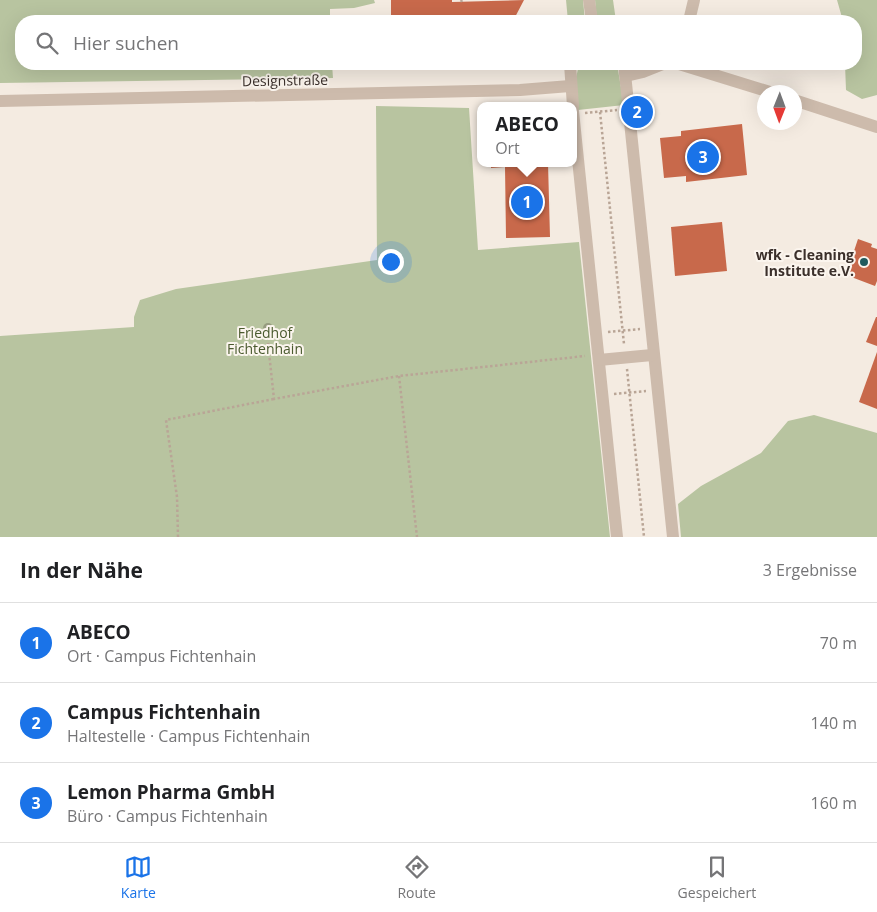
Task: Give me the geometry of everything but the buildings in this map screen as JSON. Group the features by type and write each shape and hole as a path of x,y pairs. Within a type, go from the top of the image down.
{"street":[{"path":"590,0 591,15"},
{"path":"690,15 694,0"},
{"path":"570,70 572,102"},
{"path":"648,70 643,72 625,70 652,355 673,537"},
{"path":"698,70 757,88"},
{"name":"Designstraße","path":"0,101 510,90 570,86"},
{"path":"802,103 877,127"},
{"path":"577,150 617,537"},
{"path":"599,358 652,355"}],"path":[{"path":"600,112 644,537"},
{"path":"596,333 650,328"},
{"path":"268,343 274,399"},
{"path":"178,537 177,497 166,420 399,376 599,358"},
{"path":"399,376 417,537"},
{"path":"603,396 656,390"}],"green space":[{"path":"0,0 374,0 375,3 354,8 330,9 330,15 15,15 15,70 332,70 333,78 0,83"},
{"path":"566,0 583,0 584,15 567,15"},
{"path":"595,0 613,0 615,15 596,15"},
{"path":"837,0 877,0 877,95 862,99 846,90 845,70 862,70 862,15 841,15"},
{"path":"578,70 618,70 624,105 578,110 576,78"},
{"name":"Friedhof Fichtenhain","path":"376,106 469,108 478,250 579,242 610,537 0,537 0,336 134,327 134,317 140,300 176,289 377,260"},
{"path":"814,415 877,433 877,537 681,537 678,504 701,486 761,453 788,421"}],"place":[{"name":"Campus Fichtenhain","path":"637,112"},
{"name":"Lemon Pharma GmbH","path":"703,157"},
{"name":"ABECO","path":"527,202"},
{"name":"wfk - Cleaning Institute e.V.","path":"864,262"}]}
